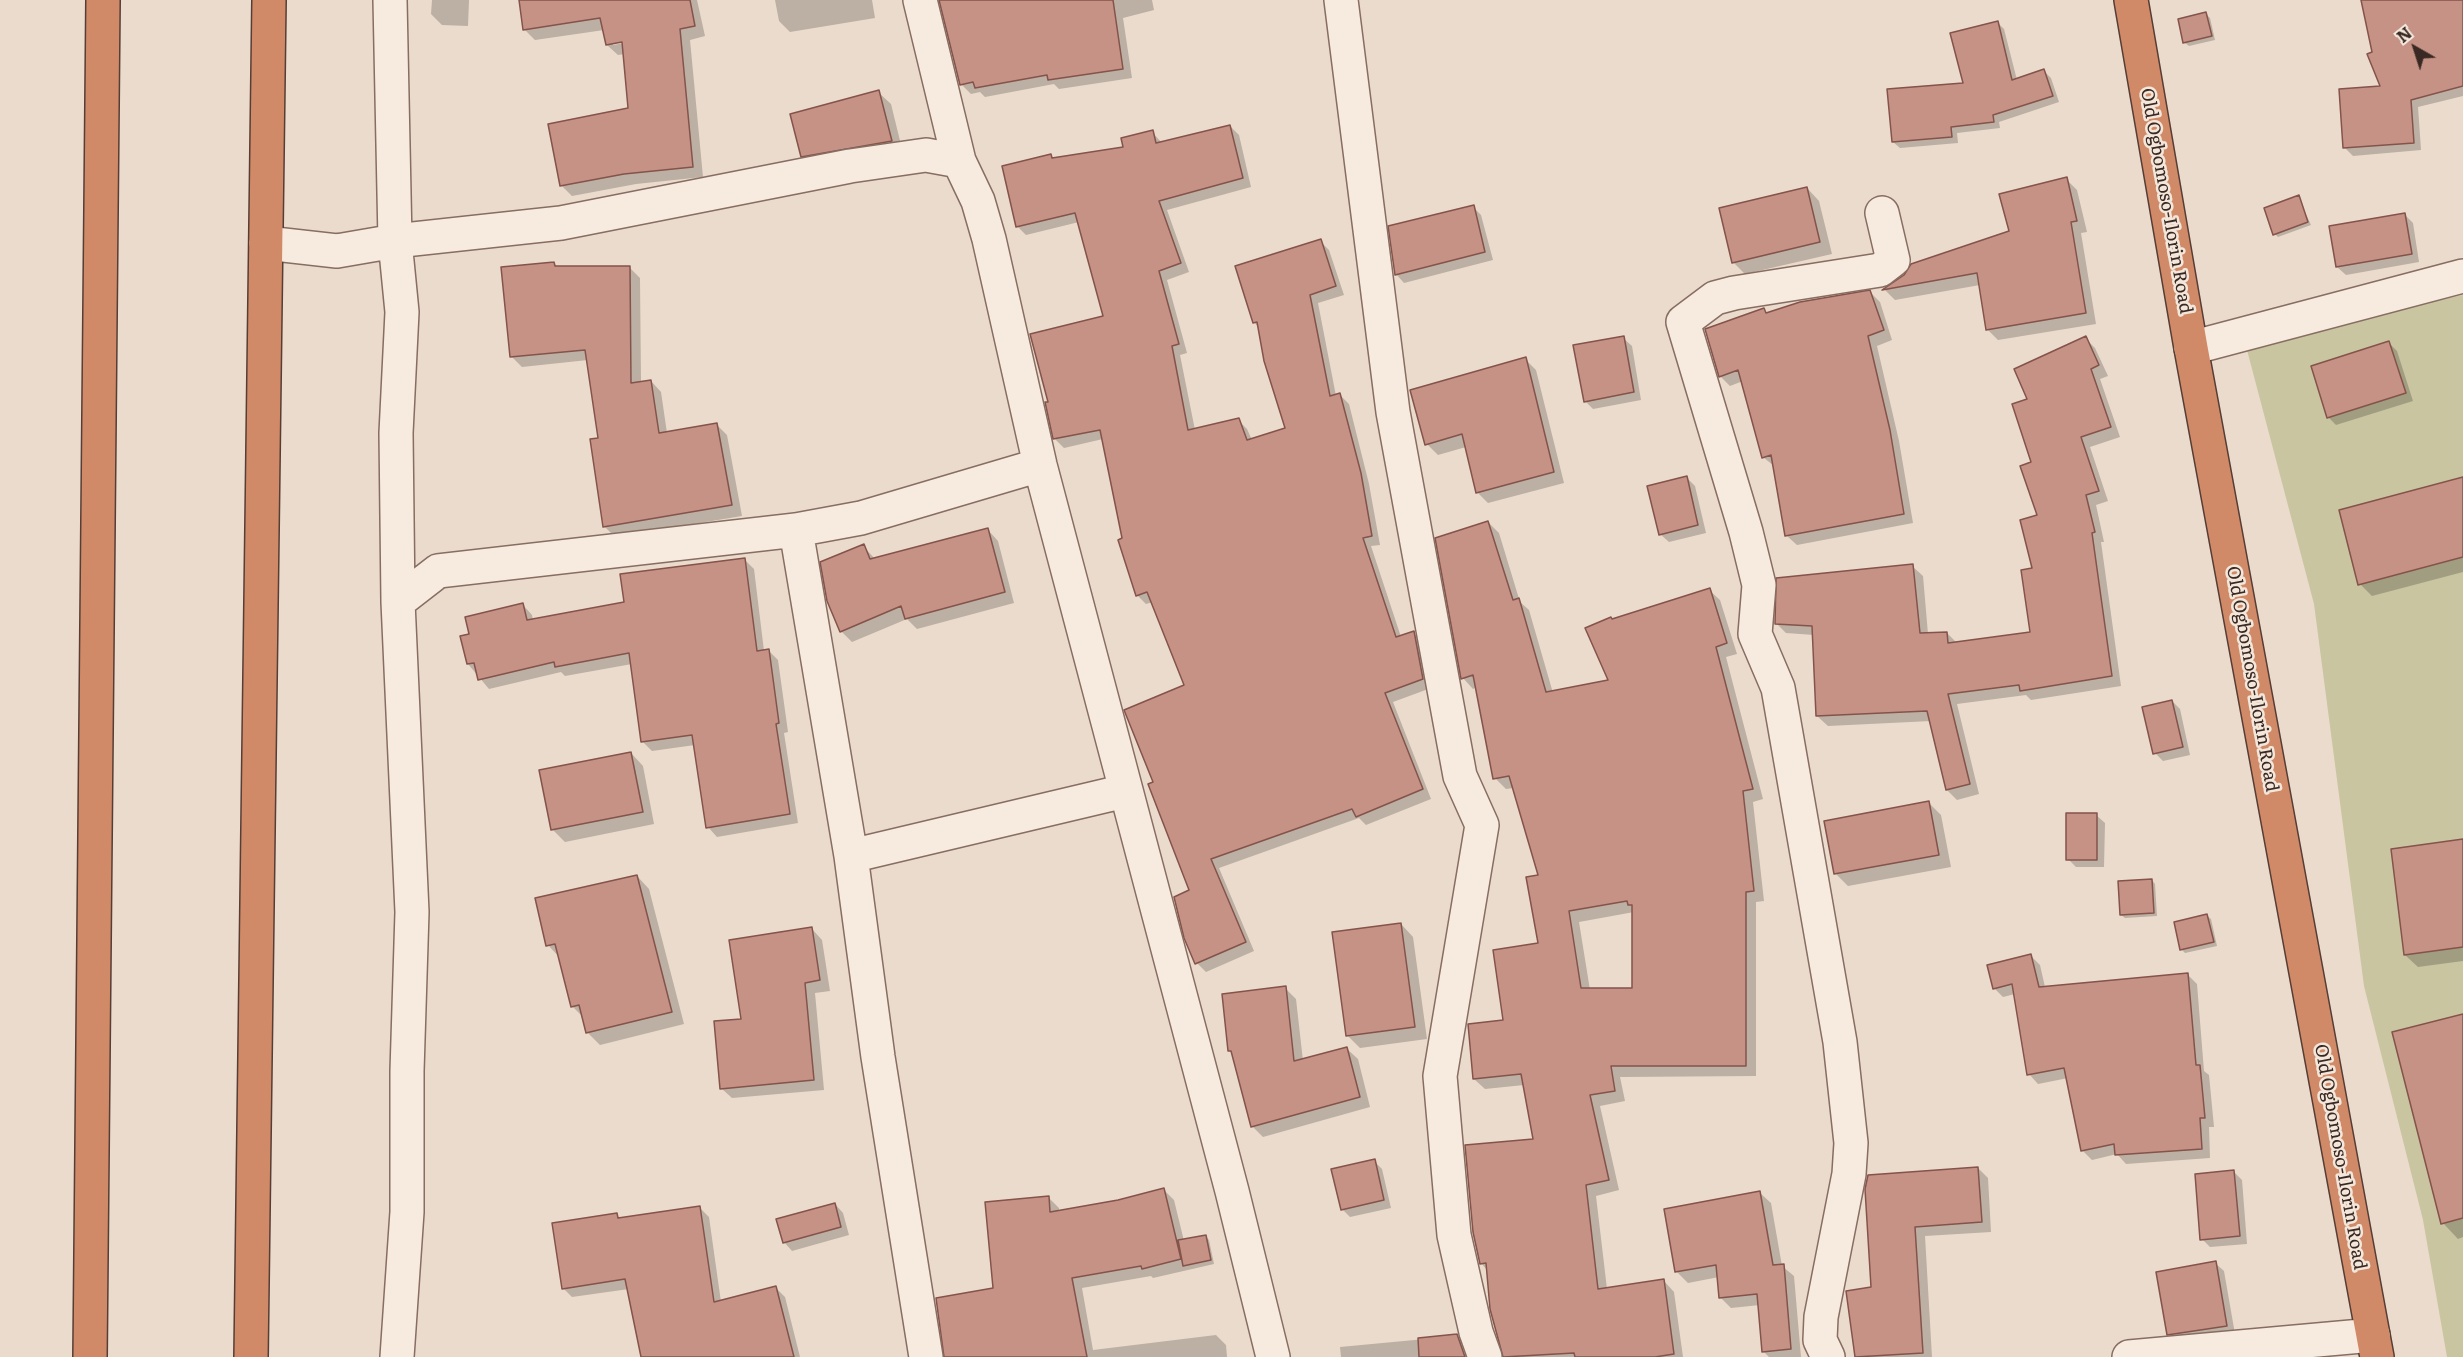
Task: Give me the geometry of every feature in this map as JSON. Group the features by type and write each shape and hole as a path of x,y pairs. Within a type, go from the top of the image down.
{"highway":[{"path":"90,1357 104,0"},
{"path":"251,1357 270,0"},
{"name":"Old Ogbomoso-Ilorin Road","path":"2131,0 2191,348 2375,1346"}],"street":[{"path":"390,0 395,241 402,312 396,433 398,602 412,912 407,1071 407,1212 397,1357"},
{"path":"920,0 959,161 978,201 989,239 1040,465 1232,1191 1273,1357"},
{"path":"1341,0 1393,412 1460,776 1482,825 1440,1076 1454,1235 1476,1332 1485,1357"},
{"path":"266,243 337,251 395,241 561,223 850,166 926,155 959,161"},
{"path":"1828,1357 1821,1340 1821,1317 1849,1174 1851,1143 1840,1042 1778,688 1755,634 1759,585 1746,532 1683,322 1715,298 1880,270 1893,260 1882,213"},
{"path":"2191,348 2463,276"},
{"path":"398,602 438,571 796,530 861,518 1040,465"},
{"path":"796,530 851,856 878,1057 926,1357"},
{"path":"397,541 438,571"},
{"path":"851,856 1125,791"},
{"path":"2130,1357 2375,1346"}],"shaded area":[{"path":"2463,295 2463,1357 2447,1357 2423,1220 2364,986 2314,604 2247,350 2388,311"}],"building":[{"path":"519,0 690,0 695,26 680,29 693,167 624,174 560,186 548,124 628,108 622,42 606,45 600,18 523,30"},
{"path":"939,0 1113,0 1123,69 1048,80 1047,75 975,88 973,82 960,85"},
{"path":"2361,0 2463,0 2463,86 2411,100 2414,143 2343,148 2339,89 2380,86 2367,54 2372,52"},
{"path":"2206,12 2212,36 2183,43 2178,19"},
{"path":"1998,21 2012,80 2044,69 2053,96 1993,115 1994,122 1951,127 1952,137 1892,142 1887,89 1963,83 1950,33"},
{"path":"879,90 892,141 801,157 790,114"},
{"path":"1230,125 1243,178 1159,201 1181,263 1159,271 1179,344 1172,346 1188,430 1239,418 1247,440 1285,428 1264,361 1257,322 1253,323 1235,266 1321,239 1336,286 1310,295 1330,396 1340,393 1361,473 1372,536 1363,538 1396,637 1414,631 1423,679 1385,693 1423,789 1356,817 1352,809 1211,859 1246,942 1195,964 1184,938 1174,897 1189,890 1148,784 1153,782 1124,710 1184,685 1147,592 1136,596 1118,540 1122,538 1100,430 1053,439 1045,402 1048,402 1030,334 1103,316 1075,213 1016,227 1002,166 1051,154 1052,158 1123,147 1121,138 1153,130 1156,143"},
{"path":"2067,177 2077,221 2071,222 2086,313 1986,330 1977,273 1882,290 1904,275 1911,264 2009,231 1999,194"},
{"path":"1807,187 1820,242 1732,263 1719,208"},
{"path":"2299,195 2308,222 2273,235 2264,208"},
{"path":"1474,205 1485,252 1395,275 1388,226"},
{"path":"2405,213 2412,254 2336,267 2329,226"},
{"path":"554,262 555,266 630,266 631,383 651,380 659,433 717,423 732,505 603,527 590,439 598,438 585,350 510,357 501,267"},
{"path":"1870,290 1884,330 1868,336 1890,430 1904,514 1785,536 1771,455 1762,458 1738,370 1719,377 1705,329 1764,308 1766,313 1800,302"},
{"path":"1624,336 1634,392 1584,402 1573,345"},
{"path":"2086,336 2099,365 2091,369 2111,427 2081,437 2099,491 2086,495 2095,532 2092,533 2112,676 2020,691 2019,685 1948,694 1970,784 1946,790 1927,711 1816,716 1812,626 1775,624 1776,578 1913,564 1920,633 1947,632 1948,643 2030,632 2021,570 2032,568 2020,520 2037,515 2020,466 2031,462 2012,404 2027,399 2014,369"},
{"path":"2389,341 2406,393 2327,418 2311,366"},
{"path":"1526,357 1554,472 1476,493 1462,434 1425,445 1410,390"},
{"path":"1687,476 1698,525 1659,535 1647,486"},
{"path":"2463,477 2463,557 2358,585 2339,510"},
{"path":"1488,521 1513,600 1519,598 1546,692 1608,680 1585,628 1611,617 1612,619 1710,588 1727,643 1716,647 1753,789 1743,791 1754,891 1746,892 1746,1066 1611,1066 1615,1091 1590,1095 1609,1180 1586,1185 1598,1289 1664,1279 1674,1354 1655,1357 1575,1357 1574,1353 1503,1357 1490,1309 1486,1263 1480,1264 1473,1232 1465,1145 1533,1139 1521,1074 1473,1079 1468,1024 1503,1020 1493,950 1538,943 1526,877 1538,875 1509,776 1493,779 1473,675 1461,679 1435,538","holes":["1627,901 1628,905 1632,905 1632,988 1581,988 1569,911"]},
{"path":"988,528 1005,592 905,619 901,606 840,632 827,601 820,562 864,544 870,559"},
{"path":"745,558 757,651 769,649 779,723 776,724 790,814 706,828 692,735 641,742 629,653 555,667 554,662 478,680 474,663 467,664 460,636 469,634 465,617 523,603 527,620 624,602 620,574"},
{"path":"2172,700 2183,747 2153,754 2142,707"},
{"path":"631,752 643,812 551,830 539,770"},
{"path":"1929,801 1939,855 1834,874 1824,821"},
{"path":"2066,813 2097,813 2097,860 2066,860"},
{"path":"2463,839 2463,947 2404,955 2391,849"},
{"path":"637,875 672,1012 586,1033 579,1005 571,1007 555,944 546,946 535,898"},
{"path":"2152,879 2154,913 2120,915 2118,881"},
{"path":"2207,914 2214,942 2180,950 2174,922"},
{"path":"1401,923 1415,1027 1346,1036 1332,932"},
{"path":"812,927 820,980 805,983 814,1080 720,1089 714,1021 741,1019 729,940"},
{"path":"2031,954 2039,987 2188,973 2196,1065 2200,1065 2205,1118 2200,1118 2202,1149 2115,1155 2114,1144 2081,1151 2064,1068 2027,1075 2012,984 1993,989 1987,965"},
{"path":"1286,986 1294,1061 1347,1047 1360,1097 1251,1127 1231,1051 1228,1051 1222,994"},
{"path":"2463,1014 2463,1218 2441,1224 2392,1032"},
{"path":"1375,1159 1384,1200 1341,1210 1331,1169"},
{"path":"1978,1167 1982,1222 1915,1227 1923,1353 1855,1357 1846,1291 1871,1287 1865,1189 1868,1175"},
{"path":"2234,1170 2240,1236 2200,1240 2195,1174"},
{"path":"1164,1188 1181,1259 1142,1269 1141,1266 1072,1278 1087,1357 944,1357 936,1298 993,1288 985,1202 1049,1196 1050,1212 1118,1200"},
{"path":"1760,1191 1773,1265 1784,1264 1791,1349 1762,1352 1757,1294 1719,1298 1716,1265 1675,1272 1664,1209"},
{"path":"835,1203 841,1227 783,1243 776,1219"},
{"path":"700,1206 714,1302 776,1286 794,1357 641,1357 625,1279 562,1289 552,1223 617,1213 618,1218"},
{"path":"1206,1235 1211,1260 1183,1266 1178,1240"},
{"path":"2216,1261 2227,1326 2167,1335 2156,1272"},
{"path":"1457,1334 1465,1357 1419,1357 1418,1338"}]}
